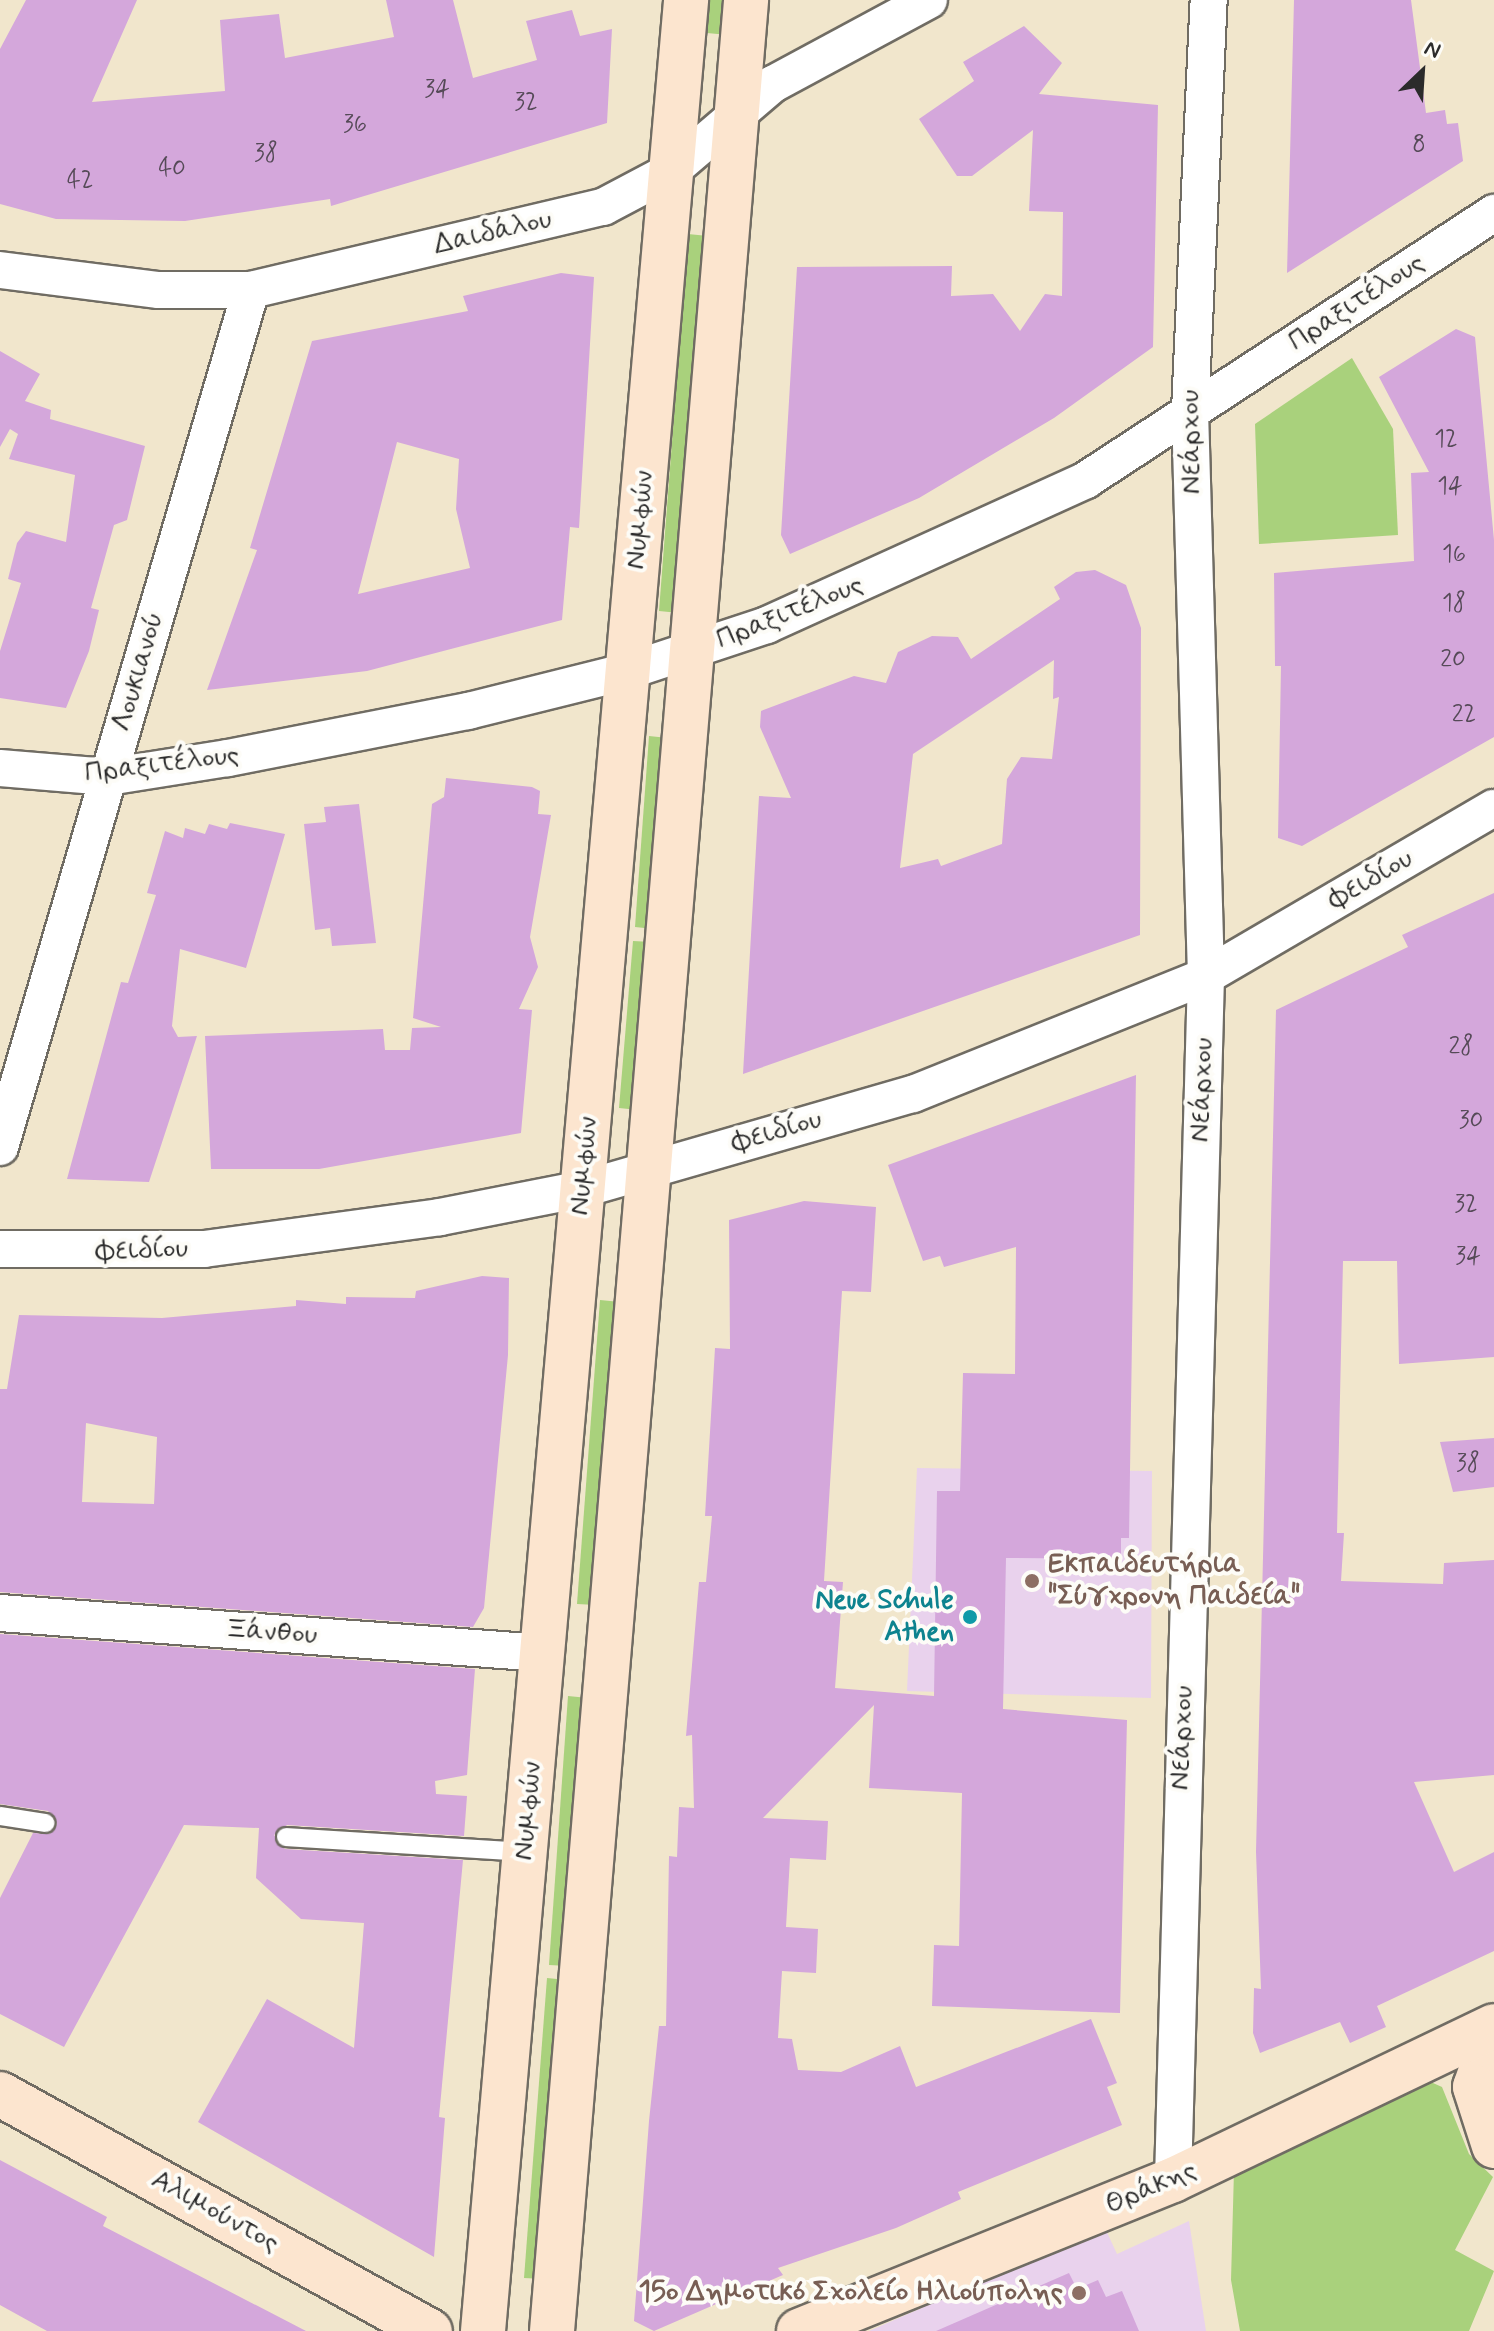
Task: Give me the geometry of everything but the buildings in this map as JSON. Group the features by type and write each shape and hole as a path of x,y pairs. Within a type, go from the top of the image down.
{"street":[{"name":"Νυμφών","path":"483,2331 686,0"},
{"path":"552,2331 746,0"},
{"name":"Δαιδάλου","path":"0,270 159,290 251,290 603,207 671,171 737,111 929,0"},
{"name":"Νεάρχου","path":"1173,2180 1206,976 1190,411 1209,0"},
{"name":"Πραξιτέλους","path":"0,768 108,777 468,711 692,652 917,561 1086,480 1494,213"},
{"name":"Λουκιανού","path":"0,1147 251,290"},
{"name":"Φειδίου","path":"0,1249 204,1249 307,1239 583,1189 913,1094 1206,976 1494,808"},
{"name":"Ξάνθου","path":"0,1613 542,1653"},
{"name":"Θράκης","path":"799,2331 1173,2180 1494,2026"},
{"path":"1494,2034 1475,2087 1494,2146"},
{"name":"Αλιμούντος","path":"0,2094 430,2331"}],"lane":[{"path":"0,1816 45,1823"},
{"path":"286,1837 525,1852"}],"shaded area":[{"name":"Εκπαιδευτήρια \"Σύγχρονη Παιδεία\"","path":"917,1468 1152,1471 1151,1698 907,1691"},
{"name":"15ο Δημοτικό Σχολείο Ηλιούπολης","path":"1189,2221 1206,2331 869,2331 1105,2228 1117,2254"}],"green space":[{"path":"710,0 731,0 728,35 707,33"},
{"path":"688,234 708,236 679,613 659,611"},
{"path":"1352,358 1393,429 1398,535 1259,544 1255,424"},
{"path":"649,736 668,738 654,929 635,927"},
{"path":"633,941 652,942 638,1110 619,1108"},
{"path":"600,1300 620,1302 596,1605 577,1604"},
{"path":"568,1696 588,1698 568,1966 549,1965"},
{"path":"547,1978 567,1980 544,2279 524,2278"},
{"path":"1424,2079 1442,2087 1469,2154 1493,2177 1455,2250 1494,2271 1469,2331 1240,2331 1231,2280 1234,2170"}],"place":[{"name":"Εκπαιδευτήρια \"Σύγχρονη Παιδεία\"","path":"1032,1581"},
{"name":"Neue Schule Athen","path":"970,1617"},
{"name":"15ο Δημοτικό Σχολείο Ηλιούπολης","path":"1079,2293"}]}
